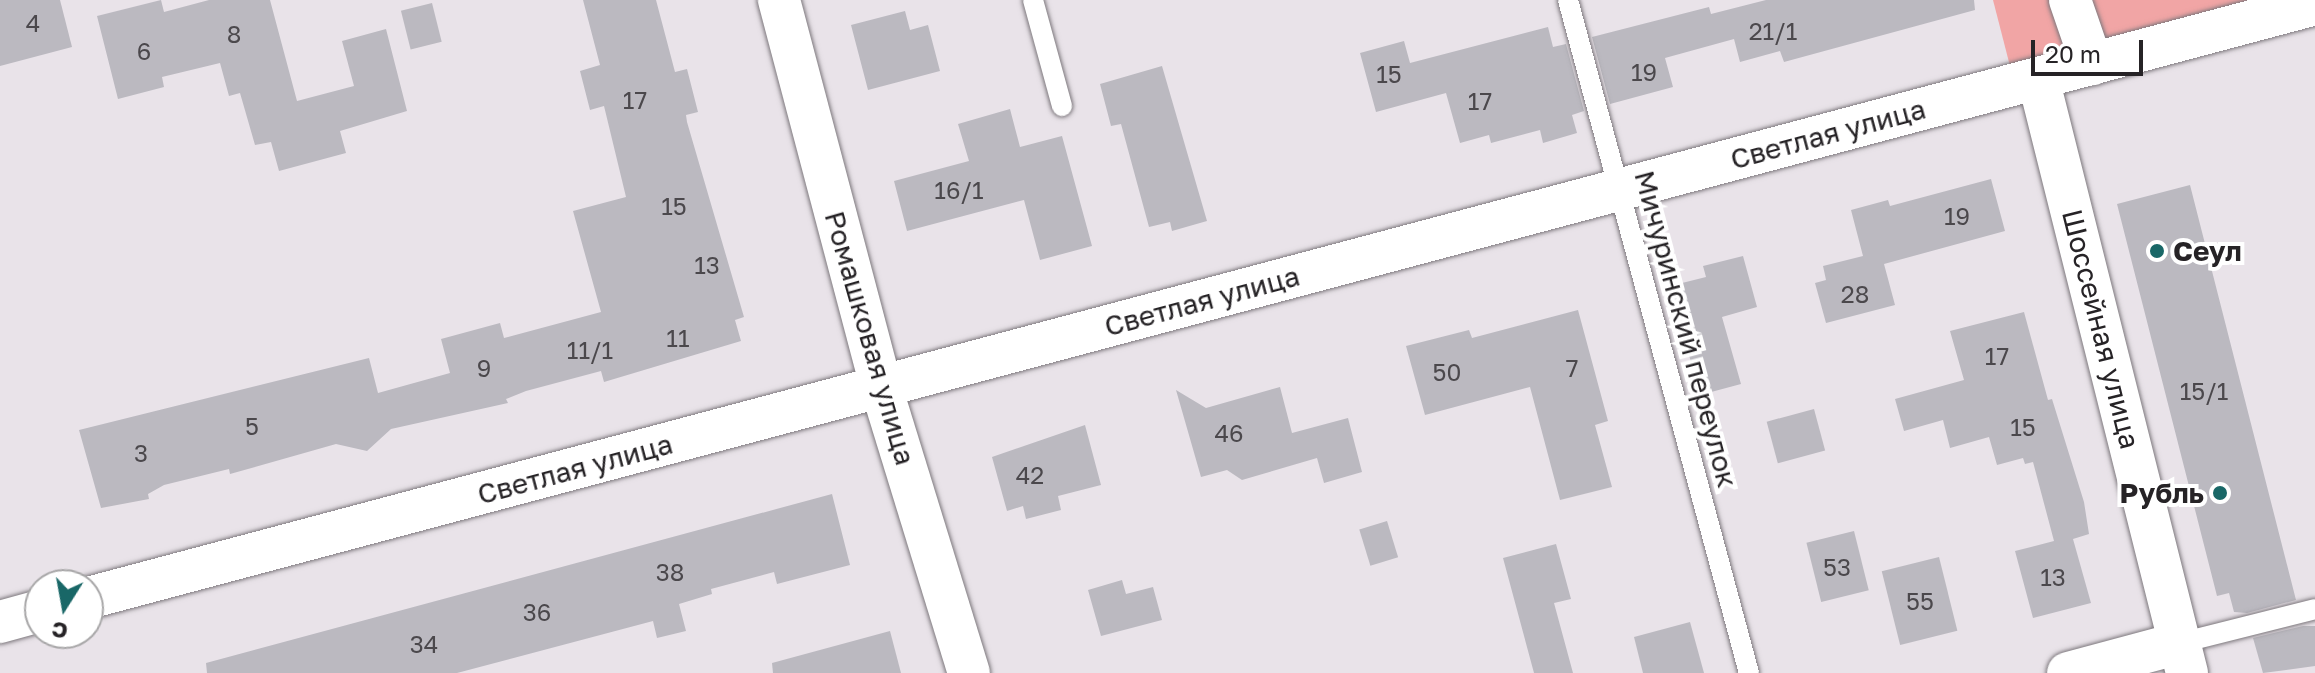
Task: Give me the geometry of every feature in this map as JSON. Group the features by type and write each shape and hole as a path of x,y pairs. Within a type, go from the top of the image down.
{"street":[{"name":"Ромашковая улица","path":"779,0 881,387 969,673"},
{"path":"2070,0 2092,64"},
{"name":"Светлая улица","path":"104,594 2315,4"},
{"name":"Шоссейная улица","path":"2038,78 2184,658"},
{"path":"0,622 24,615"},
{"path":"2068,673 2184,658"}],"lane":[{"path":"1033,0 1062,106"},
{"name":"Мичуринский переулок","path":"1568,0 1749,673"},
{"path":"2184,658 2315,609"}],"shaded area":[{"path":"1993,0 2276,0 2011,70"}],"building":[{"path":"0,0 60,0 72,47 0,66"},
{"path":"161,0 164,12 209,0 270,0 297,101 354,86 342,41 386,29 407,111 340,131 346,153 279,171 271,142 255,145 240,93 229,96 220,63 162,77 164,87 118,99 97,16"},
{"path":"583,0 656,0 675,72 687,69 698,112 686,115 687,122 744,317 735,320 741,341 604,382 601,371 526,391 506,399 508,403 391,429 367,451 336,444 230,474 229,469 164,485 148,494 149,499 101,508 79,430 369,358 378,393 450,373 441,339 500,323 504,338 601,312 573,211 626,197 604,106 590,110 580,71 600,65"},
{"path":"1766,0 1974,0 1975,10 1784,62 1780,51 1740,62 1734,39 1665,58 1673,87 1610,104 1592,37 1709,7 1711,14"},
{"path":"432,3 442,42 411,50 401,11"},
{"path":"905,11 910,30 928,25 940,71 868,90 851,25"},
{"path":"1548,27 1553,47 1566,44 1584,111 1572,115 1577,133 1543,143 1540,130 1491,143 1489,135 1460,143 1446,93 1376,112 1360,53 1404,41 1410,63"},
{"path":"1162,66 1207,221 1172,231 1170,222 1149,227 1121,124 1111,126 1100,84"},
{"path":"1010,109 1020,147 1062,136 1092,246 1040,260 1024,200 907,231 894,181 969,161 958,124"},
{"path":"1991,179 2005,231 1884,264 1895,305 1826,323 1815,283 1826,280 1823,266 1863,256 1851,210 1888,200 1890,206"},
{"path":"2190,185 2296,600 2247,613 2234,612 2229,593 2217,596 2117,204"},
{"path":"1743,256 1757,307 1722,317 1741,384 1700,395 1670,286 1706,277 1703,266"},
{"path":"1578,310 1608,421 1595,425 1612,487 1560,500 1530,387 1425,415 1406,346 1469,330 1472,338"},
{"path":"2024,312 2048,400 2052,399 2084,502 2089,534 2073,539 2091,603 2033,618 2015,551 2054,541 2033,462 2025,464 2023,458 1997,465 1989,437 1950,448 1943,420 1904,431 1895,399 1964,380 1950,331"},
{"path":"1280,387 1292,433 1348,418 1362,472 1324,483 1317,458 1242,480 1227,470 1201,477 1176,390 1206,408"},
{"path":"1814,409 1825,451 1778,463 1767,422"},
{"path":"1085,425 1101,485 1058,496 1061,510 1026,519 1023,506 1007,511 992,457"},
{"path":"832,494 850,565 777,584 774,572 711,589 712,594 679,604 686,631 657,638 653,621 457,673 207,673 206,663"},
{"path":"1387,521 1398,557 1370,566 1359,529"},
{"path":"1854,531 1869,590 1821,602 1806,543"},
{"path":"1556,544 1571,599 1554,603 1573,673 1534,673 1503,558"},
{"path":"1939,557 1957,631 1900,645 1882,571"},
{"path":"1122,580 1126,594 1153,587 1162,620 1101,636 1088,590"},
{"path":"1690,622 1704,673 1643,673 1634,637"},
{"path":"2315,626 2315,666 2263,673 2253,638"},
{"path":"890,631 901,673 773,673 772,663"}],"place":[{"name":"Сеул","path":"2157,251"},
{"name":"Рубль","path":"2220,493"}]}
